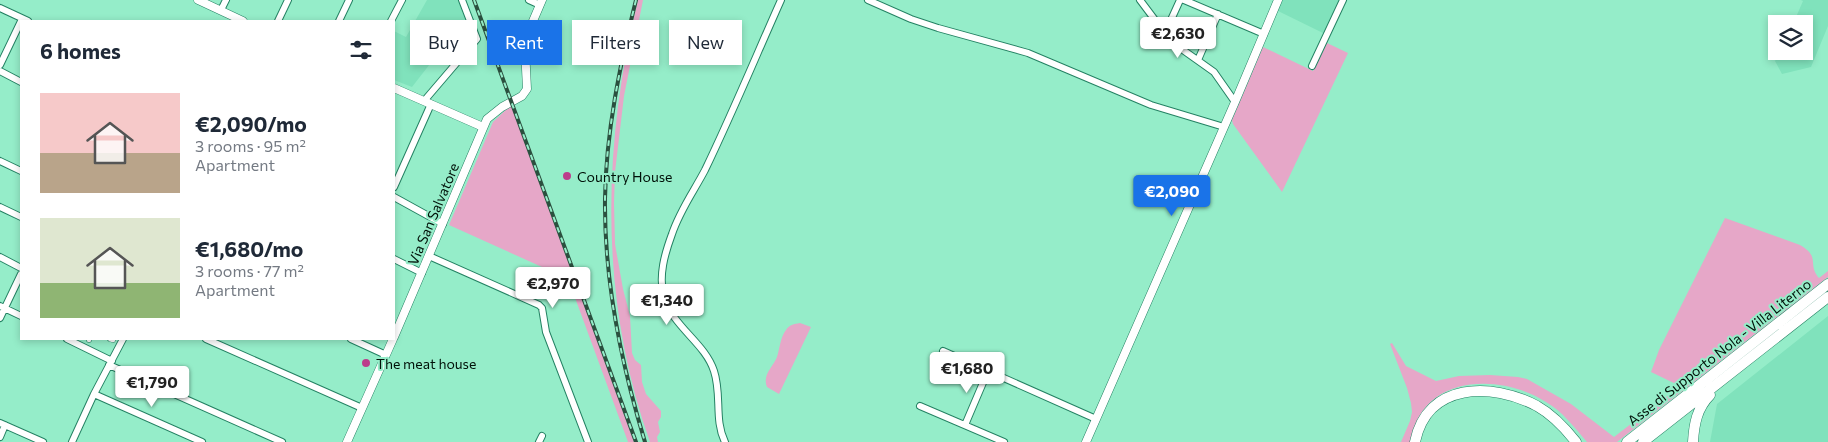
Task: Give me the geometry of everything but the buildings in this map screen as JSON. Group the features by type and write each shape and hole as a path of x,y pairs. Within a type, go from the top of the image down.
{"highway":[{"name":"Asse di Supporto Nola - Villa Literno","path":"1627,442 1828,284"},
{"name":"Asse di Supporto Nola - Villa Literno","path":"1644,442 1828,297"},
{"path":"1693,442 1694,426 1704,400 1732,373"},
{"path":"1415,442 1417,431 1431,409 1441,400 1454,394 1470,391 1506,394 1531,403 1562,425 1576,442"}],"street":[{"path":"198,0 241,20"},
{"path":"221,10 226,0"},
{"path":"278,20 288,0"},
{"path":"339,20 349,0"},
{"path":"391,20 402,0"},
{"path":"395,185 428,103 477,39 462,0"},
{"path":"395,88 483,127 487,119 522,96 527,88 524,48 540,2 529,0"},
{"path":"725,442 720,428 717,387 712,364 669,310 663,295 662,278 666,250 676,221 705,170 781,0"},
{"path":"868,0 911,19 938,28 1028,53 1151,105 1224,127"},
{"path":"1140,0 1176,44 1214,72 1235,102"},
{"path":"1166,33 1180,0"},
{"path":"1184,0 1264,34"},
{"path":"1086,442 1278,0"},
{"path":"1312,66 1344,0"},
{"path":"0,8 25,20"},
{"path":"1198,60 1218,14"},
{"path":"0,66 20,29"},
{"path":"0,71 20,81"},
{"name":"Via San Salvatore","path":"395,334 483,127"},
{"path":"0,161 20,171"},
{"path":"395,199 443,224"},
{"path":"0,207 20,217"},
{"path":"429,256 542,308 546,332 588,442"},
{"path":"0,257 20,267"},
{"path":"395,260 422,273"},
{"path":"0,318 2,307 20,276"},
{"path":"2,307 20,316"},
{"path":"68,340 110,363 282,442"},
{"path":"72,442 94,394 122,340"},
{"path":"208,340 362,408"},
{"path":"353,340 386,355"},
{"name":"Via San Salvatore","path":"347,442 392,340"},
{"path":"943,352 1096,419"},
{"path":"965,425 988,372"},
{"path":"94,394 202,442"},
{"path":"920,406 1004,442"},
{"path":"0,437 3,424 31,439 43,442"}],"shaded area":[{"path":"427,0 458,0 465,19 416,20"},
{"path":"638,0 643,0 639,20 634,20"},
{"path":"1280,0 1341,0 1325,34 1276,10"},
{"path":"1801,0 1828,0 1828,26 1811,67 1782,74 1776,60 1813,60 1813,15 1797,15 1803,1"},
{"path":"410,30 410,65 429,65 412,87 395,80 395,32 406,37"},
{"path":"1327,43 1348,53 1282,192 1232,120 1263,47 1313,71"},
{"path":"625,65 630,65 624,96 615,172 615,244 630,316 632,353 635,360 641,365 642,382 646,394 661,411 661,417 658,422 660,432 657,437 658,442 650,442 633,388 614,278 611,222 613,166"},
{"path":"511,105 634,442 628,442 570,284 547,274 542,267 449,225 493,122"},
{"path":"1725,218 1800,245 1810,253 1814,269 1819,278 1828,271 1828,277 1617,442 1587,442 1563,415 1546,402 1527,392 1506,386 1485,384 1464,386 1445,392 1429,403 1417,420 1411,442 1401,442 1412,412 1407,388 1390,344 1392,343 1406,366 1436,381 1459,376 1490,375 1527,379 1571,404 1614,437 1680,386 1651,372 1659,350"},
{"path":"1828,316 1828,442 1710,442 1717,404"},
{"path":"800,323 811,327 779,394 767,387 767,375 777,357 781,340 787,328"}],"railway":[{"path":"474,0 636,442"},
{"path":"636,0 619,74 611,123 606,174 605,230 607,261 616,322 628,382 645,442"}],"place":[{"name":"Country House","path":"567,176"},
{"name":"The meat house","path":"366,363"}]}
